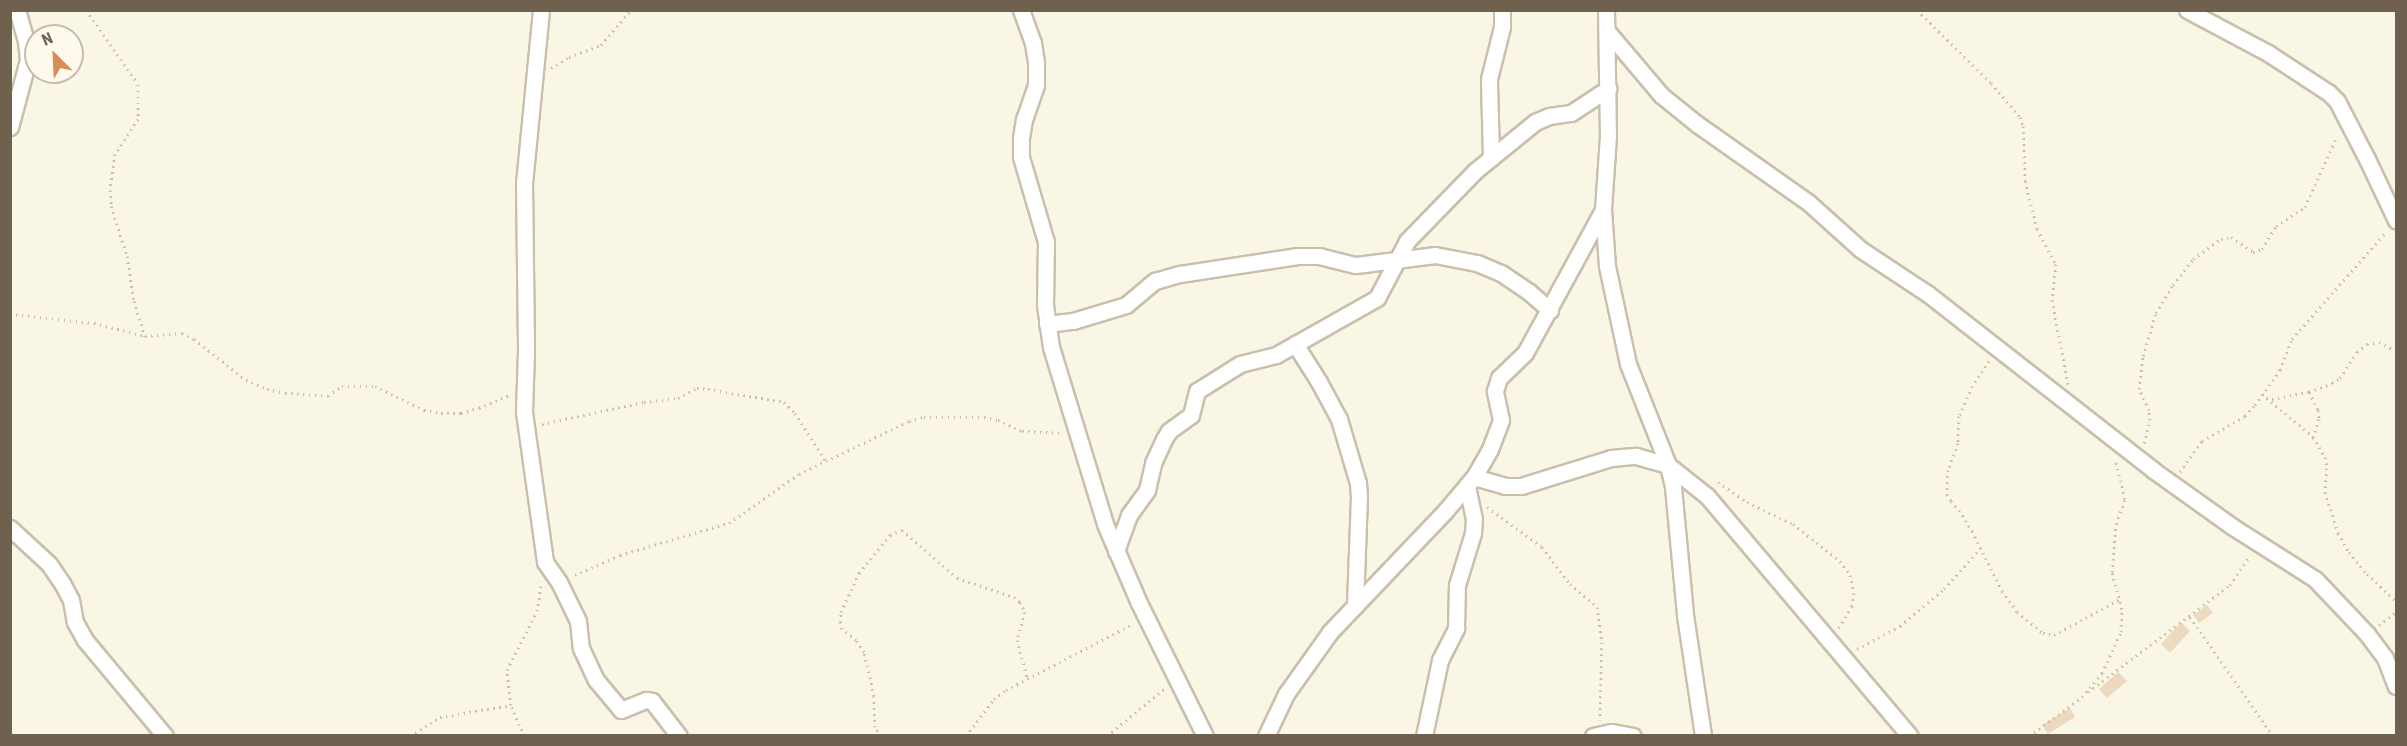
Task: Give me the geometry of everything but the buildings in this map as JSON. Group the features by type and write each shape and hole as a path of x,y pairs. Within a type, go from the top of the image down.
{"street":[{"path":"10,127 28,60 27,41 17,10"},
{"path":"541,10 532,81 524,183 525,388 526,429 545,562 559,582 578,621 585,659 596,680 613,703 621,710 646,700 652,701 679,735"},
{"path":"1021,10 1033,43 1036,63 1036,85 1021,139 1021,157 1046,242 1047,324 1050,347 1076,434 1116,551 1205,735"},
{"path":"1491,158 1489,79 1502,27 1502,10"},
{"path":"1606,10 1609,88 1603,209 1606,266 1628,364 1668,465 1676,514 1685,615 1703,735"},
{"path":"2187,10 2295,70 2329,93 2345,117 2393,223"},
{"path":"1607,31 1661,95 1697,124 1809,203 1860,249 1928,294 2172,484 2233,527 2257,540 2315,579 2367,634 2385,658 2397,686"},
{"path":"1116,551 1130,514 1148,490 1150,472 1164,439 1169,431 1191,415 1197,391 1240,364 1267,359 1377,298 1407,241 1435,210 1491,158 1535,122 1550,116 1571,113 1609,88"},
{"path":"1266,735 1286,694 1305,665 1355,606 1470,487 1501,420 1495,391 1499,378 1525,353 1603,209"},
{"path":"1047,324 1073,321 1126,306 1155,281 1180,274 1298,256 1319,256 1356,264 1395,260 1413,255 1435,255 1476,263 1501,273 1530,292 1550,310"},
{"path":"1295,344 1320,382 1339,420 1358,483 1355,606"},
{"path":"1470,487 1521,486 1611,458 1636,456 1668,465 1707,496 1906,730 1890,735"},
{"path":"1424,735 1440,660 1453,637 1458,619 1455,604 1457,585 1474,526 1470,487"},
{"path":"10,528 49,564 62,583 70,600 75,622 85,640 165,735"},
{"path":"1596,734 1634,735"}],"path":[{"path":"86,10 138,84 138,119 116,154 111,206 129,262 134,301 145,336"},
{"path":"532,81 568,57 601,45 631,10"},
{"path":"1917,10 1998,90 2020,117 2023,126 2027,191 2037,229 2056,264 2052,300 2068,380 2070,406"},
{"path":"2141,461 2150,420 2149,410 2139,389 2140,374 2156,313 2184,270 2206,247 2231,237 2253,252 2262,249 2276,226 2305,207 2345,117"},
{"path":"2172,484 2202,441 2245,416 2280,370 2292,339 2393,223"},
{"path":"10,314 94,323 145,336 182,333 194,339 246,380 267,389 285,393 328,396 342,386 375,386 424,410 461,413 479,408 525,388"},
{"path":"2272,399 2309,392 2340,378 2357,352 2367,344 2379,342 2397,351"},
{"path":"1994,347 1987,365 1972,386 1959,416 1958,443 1948,470 1947,483 1951,501 1959,510 2002,591 2017,612 2043,633 2054,635 2120,599"},
{"path":"526,429 560,419 678,398 697,388 784,402 795,413 825,460"},
{"path":"2309,392 2318,410 2319,419 2313,436"},
{"path":"2262,394 2272,399 2313,436 2325,457 2327,468 2325,492 2338,533 2349,552 2367,574 2397,601"},
{"path":"559,582 620,555 729,523 799,474 909,421 924,417 984,417 1030,432 1076,434"},
{"path":"2082,697 2102,673 2118,642 2122,621 2120,599 2112,572 2112,550 2116,524 2125,499 2116,465 2115,441"},
{"path":"1717,481 1746,502 1793,524 1820,543 1840,561 1850,575 1854,593 1852,606 1829,642"},
{"path":"1470,487 1542,547 1570,584 1597,607 1602,642 1596,734"},
{"path":"881,735 875,727 874,696 864,652 856,640 842,629 841,612 859,573 890,535 902,530 957,578 1014,597 1020,602 1025,612 1017,640 1027,678"},
{"path":"2029,735 2230,585 2246,564 2257,540"},
{"path":"1841,656 1900,626 1944,589 1980,549"},
{"path":"524,735 511,705 507,670 537,611 545,562"},
{"path":"2367,634 2397,612"},
{"path":"966,735 994,699 1027,678 1095,645 1146,616"},
{"path":"2190,617 2273,735"},
{"path":"1107,735 1177,679"},
{"path":"411,735 440,717 511,705"}]}
